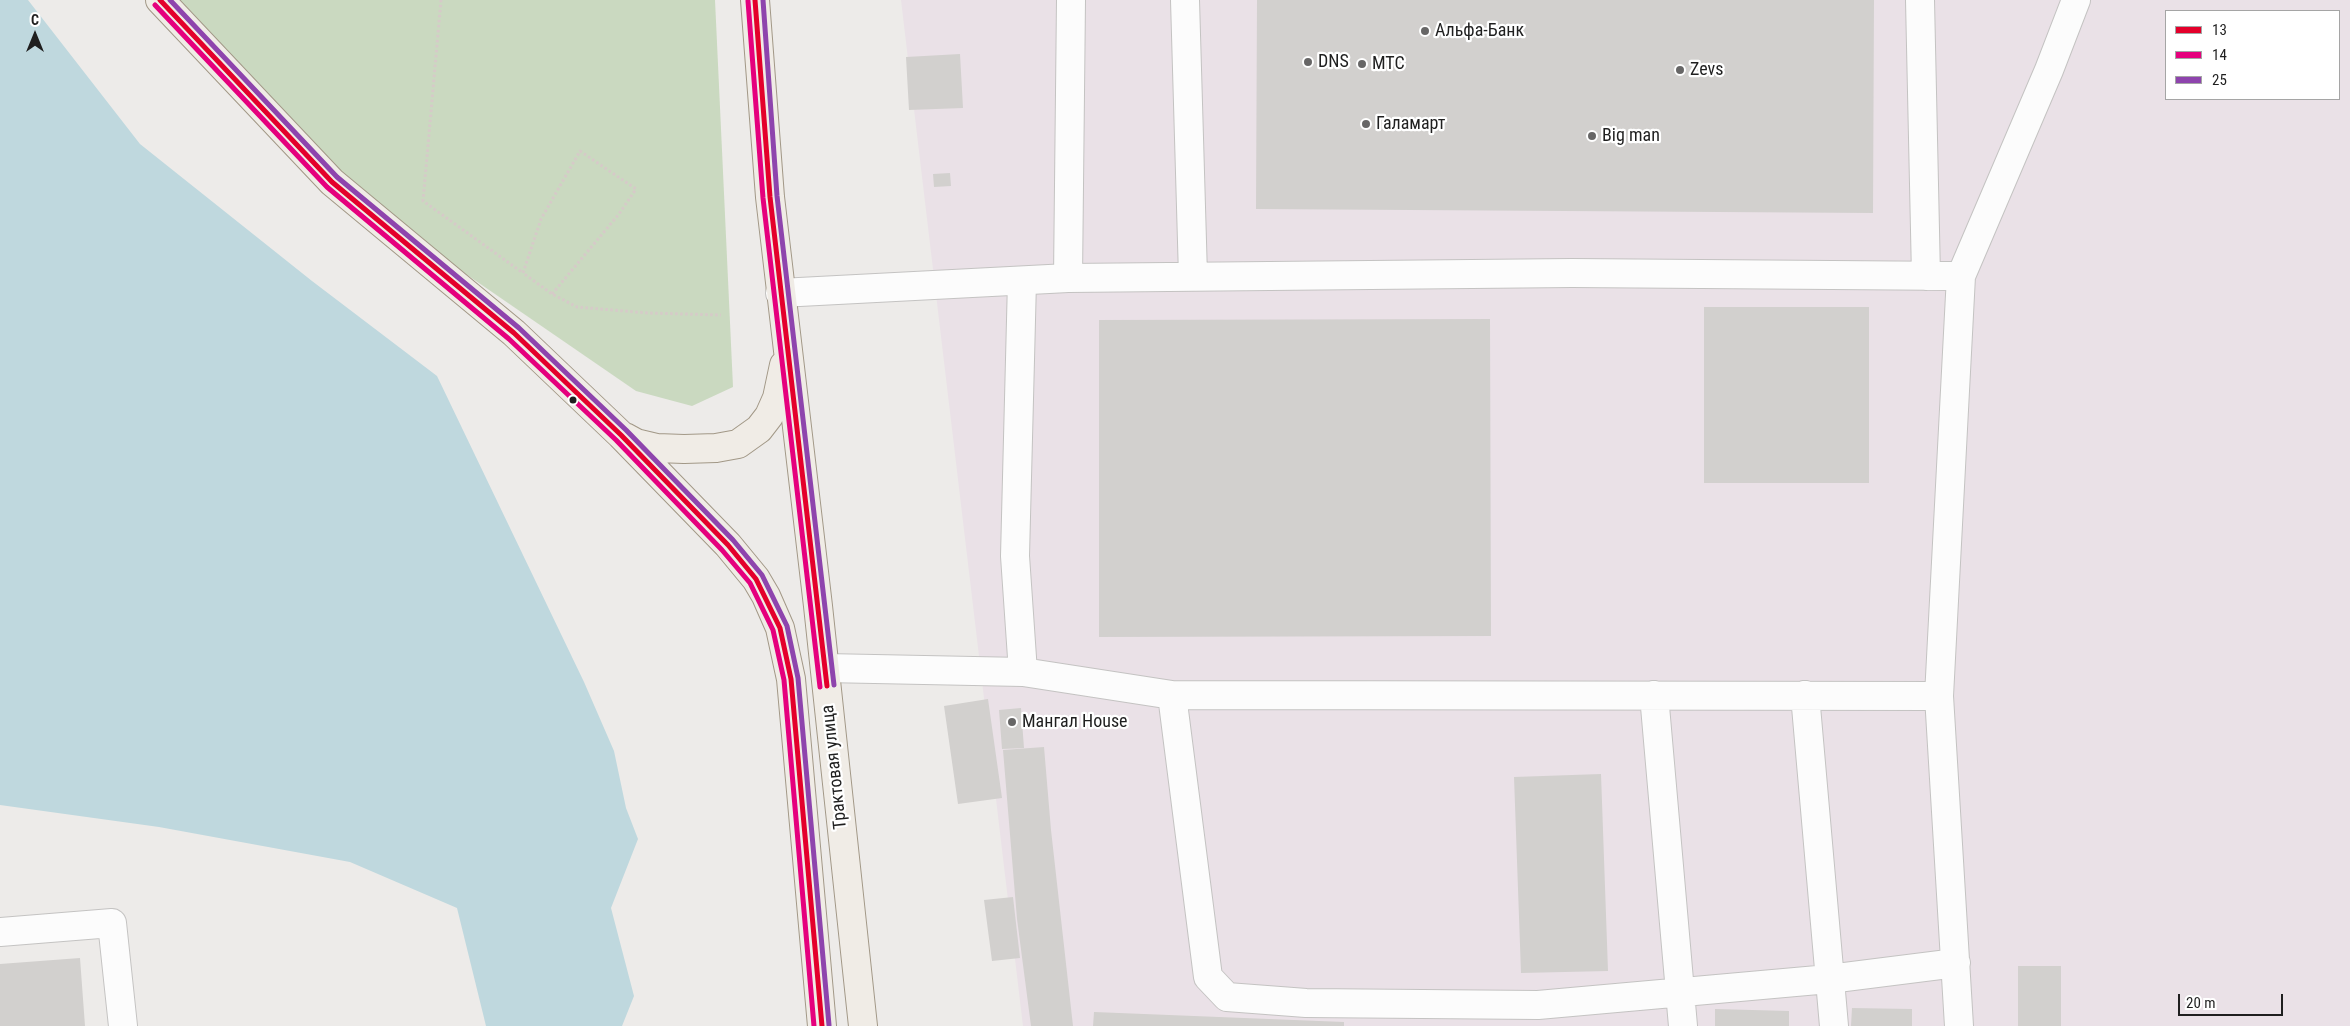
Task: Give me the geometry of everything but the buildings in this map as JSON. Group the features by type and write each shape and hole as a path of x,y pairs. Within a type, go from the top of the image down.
{"main road":[{"name":"Трактовая улица","path":"160,0 332,182 514,334 621,435 728,546 756,579 766,596 780,628 791,679 822,1026"},
{"name":"Трактовая улица","path":"754,0 780,293 788,341 863,1026"},
{"path":"621,435 636,443 684,449 729,446 747,439 764,424 773,409 788,341"}],"street":[{"path":"1068,278 1071,0"},
{"path":"1185,0 1193,276"},
{"path":"1920,0 1926,276"},
{"path":"1959,1026 1940,696 1961,276 2076,0"},
{"path":"780,293 1068,278 1193,276 1572,273 1961,276"},
{"path":"1022,281 1015,556 1023,672"},
{"path":"825,668 1023,672 1172,694 1940,696"},
{"path":"1172,694 1208,977 1227,997 1306,1003 1538,1006 1829,979 1956,963"},
{"path":"1654,694 1683,1026"},
{"path":"1805,695 1834,1026"},
{"path":"0,932 112,923 123,1026"}],"path":[{"path":"441,0 423,201 552,294 577,307 721,315"},
{"path":"523,273 541,219 580,151 636,189 620,214 552,294"}],"shaded area":[{"path":"901,0 2350,0 2350,1026 1023,1026"}],"green space":[{"path":"171,0 715,0 733,387 692,406 636,391 332,182"}],"water":[{"path":"0,0 28,0 140,144 312,281 437,376 584,682 614,751 626,808 638,839 611,908 634,996 622,1026 486,1026 457,908 350,862 159,827 0,805"}],"transit line":[{"name":"13","path":"160,0 332,182 514,333 621,435 728,545 756,579 780,628 791,679 822,1026"},
{"name":"25","path":"170,0 337,177 519,328 626,430 733,540 762,575 787,626 798,678 829,1025"},
{"name":"13","path":"755,0 770,197 827,686"},
{"name":"25","path":"763,0 777,196 834,685"},
{"name":"14","path":"748,1 763,198 820,687"},
{"name":"14","path":"155,5 327,187 509,339 616,440 722,550 750,583 773,630 784,680 814,1026"}],"place":[{"name":"Альфа-Банк","path":"1425,31"},
{"name":"DNS","path":"1308,62"},
{"name":"МТС","path":"1362,64"},
{"name":"Zevs","path":"1680,70"},
{"name":"Галамарт","path":"1366,124"},
{"name":"Big man","path":"1592,136"},
{"name":"Мангал House","path":"1012,722"}]}
